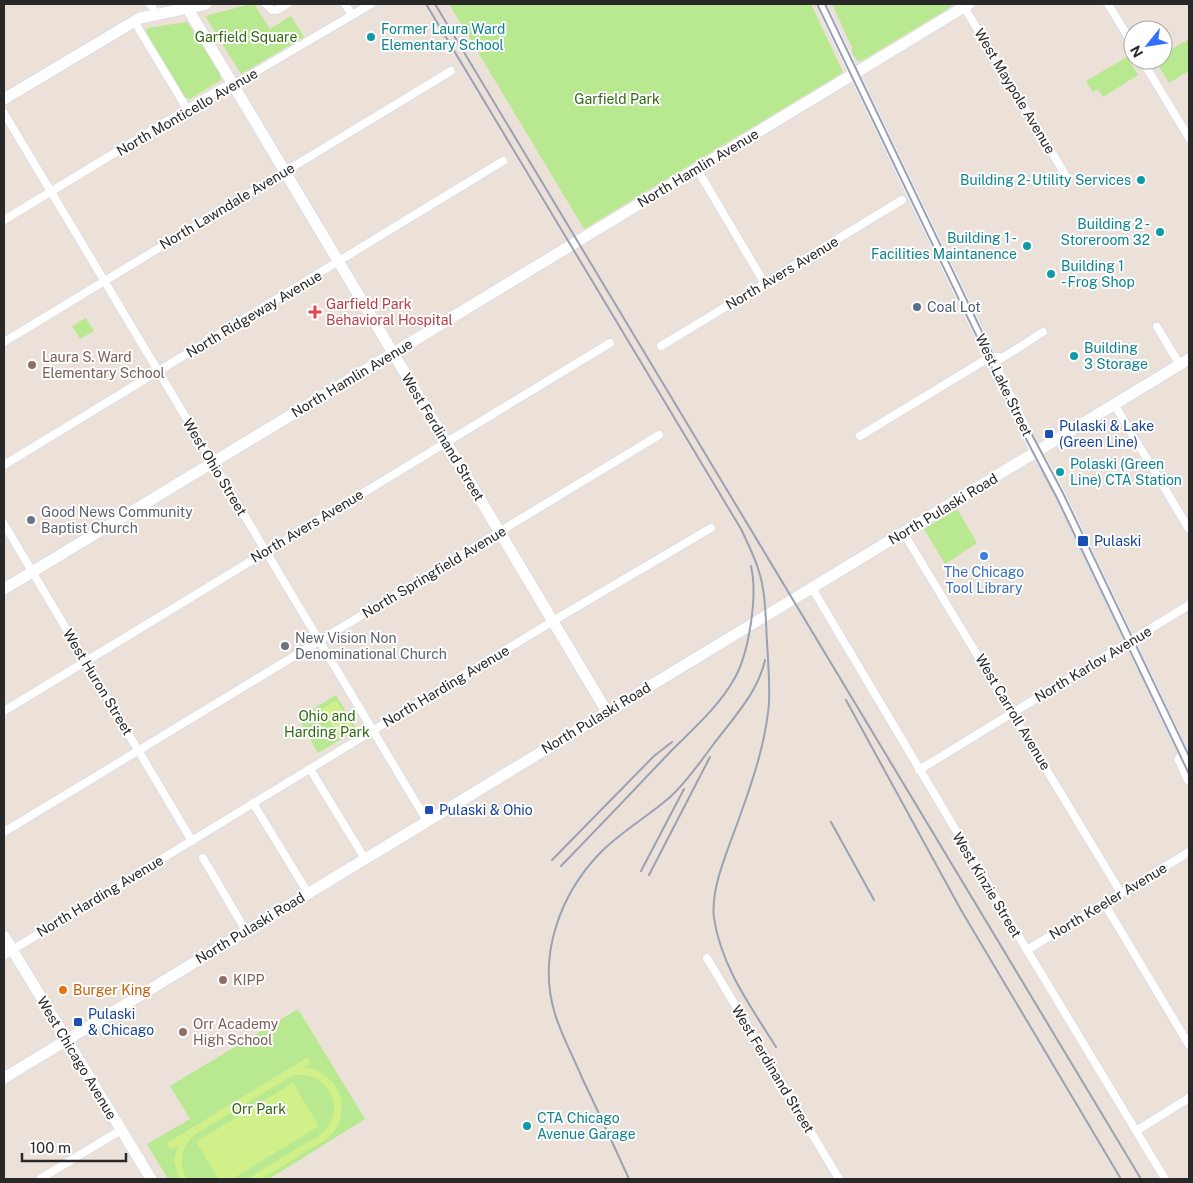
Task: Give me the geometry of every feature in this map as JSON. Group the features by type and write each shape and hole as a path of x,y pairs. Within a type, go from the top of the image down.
{"main road":[{"path":"4,100 134,21 186,6 206,4"},
{"name":"West Lake Street","path":"821,4 853,74 1018,414 1053,480 1189,765"},
{"name":"North Hamlin Avenue","path":"4,589 967,5"},
{"name":"West Ferdinand Street","path":"186,6 607,712"},
{"path":"831,26 830,36 853,74"},
{"name":"North Pulaski Road","path":"4,1078 1184,362"},
{"name":"West Lake Street","path":"1130,642 1189,751"},
{"name":"West Lake Street","path":"1130,642 1189,779"},
{"name":"West Chicago Avenue","path":"4,936 8,952 66,1040 150,1179"}],"street":[{"path":"150,4 156,14"},
{"path":"266,4 272,10 277,10 287,4"},
{"path":"345,4 352,15"},
{"name":"North Monticello Avenue","path":"4,220 222,88 242,80 371,4"},
{"path":"1108,4 1123,29"},
{"name":"West Maypole Avenue","path":"967,5 1066,176"},
{"path":"134,21 187,109"},
{"name":"North Lawndale Avenue","path":"4,342 451,70"},
{"path":"1148,70 1189,138"},
{"name":"West Ohio Street","path":"4,113 427,822"},
{"name":"North Ridgeway Avenue","path":"4,466 503,161"},
{"path":"696,169 765,284"},
{"name":"North Avers Avenue","path":"661,346 902,200 910,190"},
{"path":"902,200 915,202"},
{"path":"1157,327 1184,362"},
{"path":"860,436 1043,332"},
{"name":"North Avers Avenue","path":"4,710 610,343"},
{"path":"1114,404 1189,529"},
{"name":"North Springfield Avenue","path":"4,832 659,436"},
{"name":"West Huron Street","path":"4,524 192,840"},
{"name":"North Harding Avenue","path":"8,952 553,621 710,528"},
{"name":"West Carroll Avenue","path":"903,532 1121,893"},
{"name":"West Kinzie Street","path":"812,588 1026,950 1165,1179"},
{"name":"North Karlov Avenue","path":"919,770 1189,606"},
{"path":"310,769 365,859"},
{"path":"253,803 308,893"},
{"name":"North Keeler Avenue","path":"1026,950 1189,852"},
{"path":"203,858 246,931"},
{"path":"1104,903 1189,1045"},
{"name":"West Ferdinand Street","path":"707,958 839,1179"},
{"path":"1136,1131 1189,1098"},
{"path":"40,1179 121,1130"}],"green space":[{"name":"Garfield Square","path":"254,4 270,29 291,16 304,37 241,74 205,16"},
{"name":"Garfield Park","path":"449,4 811,4 842,73 584,229"},
{"path":"832,4 952,4 949,8 863,60 858,61 852,53 852,47"},
{"name":"Garfield Square","path":"187,22 220,74 221,80 190,99 185,97 146,32 147,28"},
{"path":"1189,39 1189,71 1169,83 1161,70 1173,70 1173,48"},
{"path":"1123,59 1123,70 1135,70 1138,75 1103,97 1098,89 1093,92 1086,81"},
{"path":"86,318 94,331 80,339 72,326"},
{"path":"957,509 977,543 945,564 924,529"},
{"name":"Ohio and Harding Park","path":"336,695 357,730 318,753 298,718"},
{"path":"336,700 353,728 339,737 322,709"},
{"name":"Orr Park","path":"298,1009 365,1119 269,1179 168,1179 147,1144 190,1119 170,1086"},
{"path":"308,1057 311,1063 304,1068 318,1071 330,1079 341,1098 342,1111 339,1123 332,1134 260,1179 247,1179 318,1137 330,1123 334,1106 329,1090 318,1079 313,1077 300,1075 290,1077 194,1135 186,1145 182,1156 182,1167 187,1179 179,1179 174,1161 178,1145 170,1149 167,1143"},
{"path":"293,1083 319,1126 232,1179 219,1179 196,1142"}],"railway":[{"path":"426,4 741,529 757,566 764,595 769,703 755,772 718,879 715,892 714,918 723,953 738,986 776,1047"},
{"path":"435,4 1141,1179"},
{"path":"817,4 1189,774"},
{"path":"825,4 996,361"},
{"path":"1030,431 1062,491 1189,756"},
{"path":"561,866 705,717 727,691 739,670 748,641 753,609 751,566"},
{"path":"629,1179 555,1014 550,992 549,970 551,948 556,927 574,887 601,852 617,837 669,798 691,775 750,696 765,660"},
{"path":"846,700 961,910 1121,1179"},
{"path":"552,860 654,756 672,742"},
{"path":"649,875 710,757"},
{"path":"641,871 684,789"},
{"path":"831,822 874,900"}],"place":[{"name":"Former Laura Ward Elementary School","path":"371,37"},
{"name":"Building 2- Utility Services","path":"1141,180"},
{"name":"Building 2 - Storeroom 32","path":"1160,232"},
{"name":"Building 1 - Facilities Maintanence","path":"1027,246"},
{"name":"Building 1 - Frog Shop","path":"1051,274"},
{"name":"Coal Lot","path":"917,307"},
{"name":"Garfield Park Behavioral Hospital","path":"315,312"},
{"name":"Building 3 Storage","path":"1074,356"},
{"name":"Laura S. Ward Elementary School","path":"32,365"},
{"name":"Pulaski & Lake (Green Line)","path":"1049,434"},
{"name":"Polaski (Green Line) CTA Station","path":"1060,472"},
{"name":"Good News Community Baptist Church","path":"31,520"},
{"name":"Pulaski","path":"1083,541"},
{"name":"The Chicago Tool Library","path":"984,556"},
{"name":"New Vision Non Denominational Church","path":"285,646"},
{"name":"Pulaski & Ohio","path":"429,810"},
{"name":"KIPP","path":"223,980"},
{"name":"Burger King","path":"63,990"},
{"name":"Pulaski & Chicago","path":"78,1022"},
{"name":"Orr Academy High School","path":"183,1032"},
{"name":"CTA Chicago Avenue Garage","path":"527,1126"}]}
